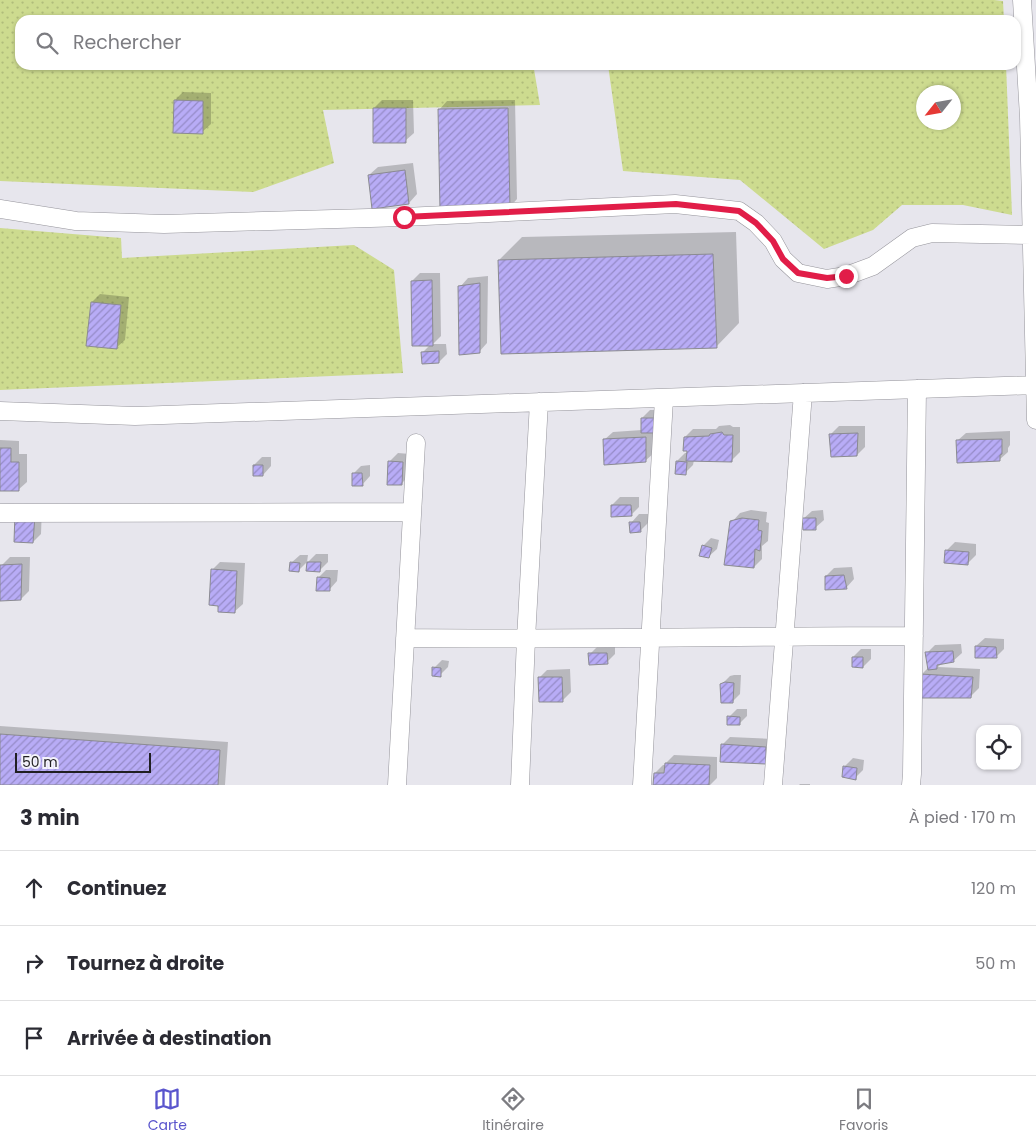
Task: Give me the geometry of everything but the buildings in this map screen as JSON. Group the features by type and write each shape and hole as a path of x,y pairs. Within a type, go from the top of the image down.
{"street":[{"path":"1022,0 1029,117 1036,420"},
{"path":"0,209 76,221 164,224 404,217 676,204 739,211 756,223 773,241 783,259 798,273 827,278 846,276 873,266 912,238 932,232 1031,235"},
{"path":"0,412 135,416 1035,385"},
{"path":"911,785 917,389"},
{"path":"773,785 786,636 803,393"},
{"path":"642,785 664,399"},
{"path":"520,785 539,402"},
{"path":"397,785 416,443"},
{"path":"0,513 412,512"},
{"path":"405,638 914,636"}],"green space":[{"path":"0,0 1003,1 1004,15 15,15 15,70 534,70 540,105 323,110 334,163 253,192 0,181"},
{"path":"609,70 1006,70 1012,215 963,205 902,205 873,230 824,249 740,180 623,171"},
{"path":"0,228 121,238 122,258 354,245 394,270 403,373 0,390"}],"route":[{"path":"404,217 676,204 739,211 756,223 773,241 783,259 798,273 827,278 846,276"}]}
